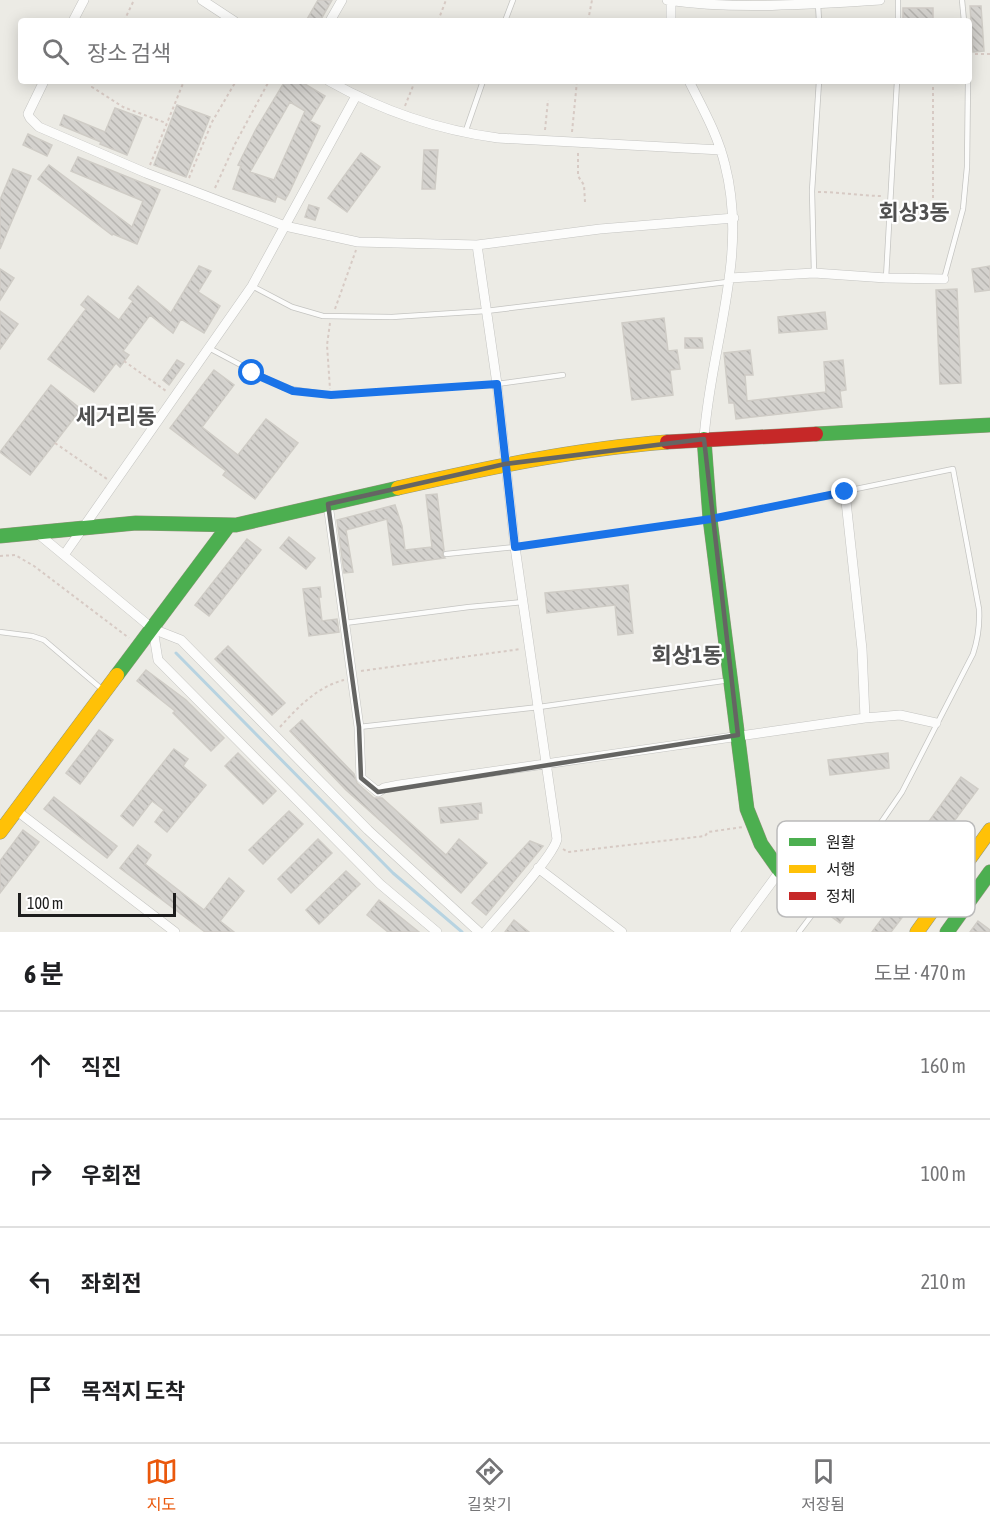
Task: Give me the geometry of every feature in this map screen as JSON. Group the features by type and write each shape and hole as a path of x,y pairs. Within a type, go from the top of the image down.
{"street":[{"path":"75,18 84,0"},
{"path":"202,0 229,18"},
{"path":"332,18 342,0"},
{"path":"671,18 669,0 818,4 880,0"},
{"path":"43,84 28,114 39,127 146,173 285,226 358,242 477,245 600,229 734,218"},
{"path":"334,84 356,96 431,125 465,133 498,138 721,150"},
{"path":"690,84 721,150 734,218 730,280 706,403 704,439 711,519 744,794 753,826 777,867"},
{"path":"64,555 252,286 356,96"},
{"path":"477,245 497,384 515,547 556,833 556,845 485,932"},
{"path":"730,280 814,273 944,279"},
{"path":"0,536 166,523 229,525 505,464 612,446 704,439 990,425"},
{"path":"845,492 862,649 865,718"},
{"path":"328,504 359,727 361,778 378,792 384,788 547,763 865,718 900,715 936,723"},
{"path":"0,832 229,525"},
{"path":"36,532 153,628 181,640 368,830 478,932"},
{"path":"153,628 158,660 380,884 437,932"},
{"path":"17,811 175,932"},
{"path":"975,851 990,830"},
{"path":"538,868 622,932"},
{"path":"975,893 990,872"},
{"path":"735,932 777,875"},
{"path":"917,932 928,917"},
{"path":"947,932 958,917"}],"lane":[{"path":"506,18 513,0"},
{"path":"898,0 898,18"},
{"path":"962,0 964,18"},
{"path":"818,4 819,18"},
{"path":"465,133 482,84"},
{"path":"814,273 812,191 819,84"},
{"path":"886,278 897,84"},
{"path":"944,279 963,209 967,167 968,84"},
{"path":"252,286 292,307 323,316 392,317 486,311 730,280"},
{"path":"209,348 284,388 331,395 497,384 563,375"},
{"path":"446,554 515,547 711,519 953,469 979,609 980,633 973,654 902,792 882,821"},
{"path":"345,624 523,602"},
{"path":"0,632 44,640 106,692"},
{"path":"359,727 539,707 730,680"},
{"path":"799,932 810,917"}],"path":[{"path":"125,18 134,0"},
{"path":"439,18 446,0"},
{"path":"589,18 592,0"},
{"path":"972,54 990,54"},
{"path":"94,84 92,87 114,102 166,123"},
{"path":"146,173 183,84"},
{"path":"185,188 212,122 234,84"},
{"path":"210,198 235,144 267,84"},
{"path":"402,114 414,84"},
{"path":"577,84 575,141 578,176 584,185 585,202"},
{"path":"933,84 933,206"},
{"path":"544,140 548,100"},
{"path":"812,191 844,192 856,196 889,196"},
{"path":"124,361 175,397"},
{"path":"55,443 113,484"},
{"path":"0,556 15,555 34,566 140,647"},
{"path":"273,733 321,689 352,676 396,665 531,648"},
{"path":"556,845 568,852 705,836 708,832 753,826"}],"highlighted area":[{"path":"704,439 738,735 378,792 361,778 359,727 328,504 505,464"}],"building":[{"path":"318,0 332,0 322,18 308,18"},
{"path":"970,6 981,6 984,51 973,52"},
{"path":"903,8 933,8 933,18 903,18"},
{"path":"283,84 305,84 325,96 310,121 320,126 285,200 277,196 275,202 233,189 241,166 238,165 256,129","holes":["290,102 305,111 274,180 250,172"]},
{"path":"177,105 210,117 186,177 154,165"},
{"path":"115,108 142,118 127,155 60,125 64,115 105,132"},
{"path":"28,134 52,145 47,156 23,145"},
{"path":"424,150 438,150 435,189 422,189"},
{"path":"361,153 380,167 347,212 328,198"},
{"path":"78,157 160,190 137,244 112,235 38,179 49,165 132,227 143,201 71,171"},
{"path":"13,169 31,176 0,249 0,200"},
{"path":"309,205 319,208 315,220 305,217"},
{"path":"199,266 211,271 198,292 220,306 204,333 181,319 173,333 150,315 123,351 129,355 120,367 116,363 94,392 48,359 86,309 81,305 88,296 119,320 133,301 129,298 138,286 171,313"},
{"path":"990,266 990,290 975,292 972,269"},
{"path":"0,269 14,278 0,300"},
{"path":"957,289 961,383 940,384 936,290"},
{"path":"0,311 18,324 0,349"},
{"path":"825,312 827,329 779,333 778,317"},
{"path":"664,318 668,351 677,350 680,369 670,370 673,395 632,400 622,323"},
{"path":"685,338 702,338 703,348 685,348"},
{"path":"750,350 753,375 745,375 747,401 826,392 824,362 843,360 846,390 840,391 842,407 736,419 734,403 729,403 724,353"},
{"path":"177,360 184,364 169,385 163,380"},
{"path":"214,370 234,385 202,427 238,455 266,419 298,443 255,499 223,475 226,471 170,428"},
{"path":"51,385 81,409 30,475 0,452"},
{"path":"437,494 444,550 442,555 445,558 393,565 387,519 346,530 353,572 344,573 337,520 395,505 402,526 405,550 432,547 426,495"},
{"path":"289,537 315,558 306,569 280,548"},
{"path":"247,539 261,550 209,616 195,605"},
{"path":"628,585 633,633 618,635 615,605 547,613 545,593"},
{"path":"320,587 322,621 337,619 339,632 309,636 303,589"},
{"path":"228,646 285,703 272,715 215,659"},
{"path":"146,670 186,700 224,738 211,751 173,713 175,711 137,681"},
{"path":"302,720 354,774 357,783 374,798 382,798 446,855 459,839 487,863 461,893 346,790 290,731"},
{"path":"99,730 113,740 80,784 66,773"},
{"path":"174,749 188,759 183,766 206,785 167,832 155,822 164,810 152,801 133,826 121,816"},
{"path":"238,753 276,791 263,804 225,766"},
{"path":"888,753 889,768 830,775 828,760"},
{"path":"961,777 978,789 954,821 929,821"},
{"path":"54,797 117,846 107,858 44,809"},
{"path":"481,803 482,813 478,813 478,819 441,823 439,808"},
{"path":"289,811 303,824 263,864 249,850"},
{"path":"23,830 39,842 0,893 0,861"},
{"path":"318,839 332,853 291,893 278,879"},
{"path":"530,841 543,846 486,915 472,903"},
{"path":"138,845 151,855 145,864 204,910 229,878 244,891 220,921 234,932 205,932 120,868"},
{"path":"346,871 360,884 319,924 306,910"},
{"path":"379,900 419,932 388,932 367,915"},
{"path":"832,917 844,917 840,923"},
{"path":"883,917 902,917 891,932 872,932"},
{"path":"514,920 529,932 505,932"},
{"path":"978,921 990,930 990,932 970,932"}],"waterway":[{"path":"176,653 393,873 462,932"}],"traffic: fast":[{"path":"816,434 990,425"},
{"path":"704,439 710,519 747,809 761,844 777,867"},
{"path":"0,536 136,523 236,525 398,488"},
{"path":"117,675 229,525"},
{"path":"975,893 990,872"},
{"path":"947,932 958,917"}],"traffic: slow":[{"path":"398,488 565,454 667,442"},
{"path":"0,832 117,675"},
{"path":"975,851 990,830"},
{"path":"917,932 928,917"}],"traffic: jam":[{"path":"667,442 816,434"}],"district":[{"name":"회상3동","path":"914,212"},
{"name":"세거리동","path":"116,416"},
{"name":"회상1동","path":"687,655"}],"route":[{"path":"252,373 293,391 331,395 497,384 515,547 711,519 845,492"}]}
